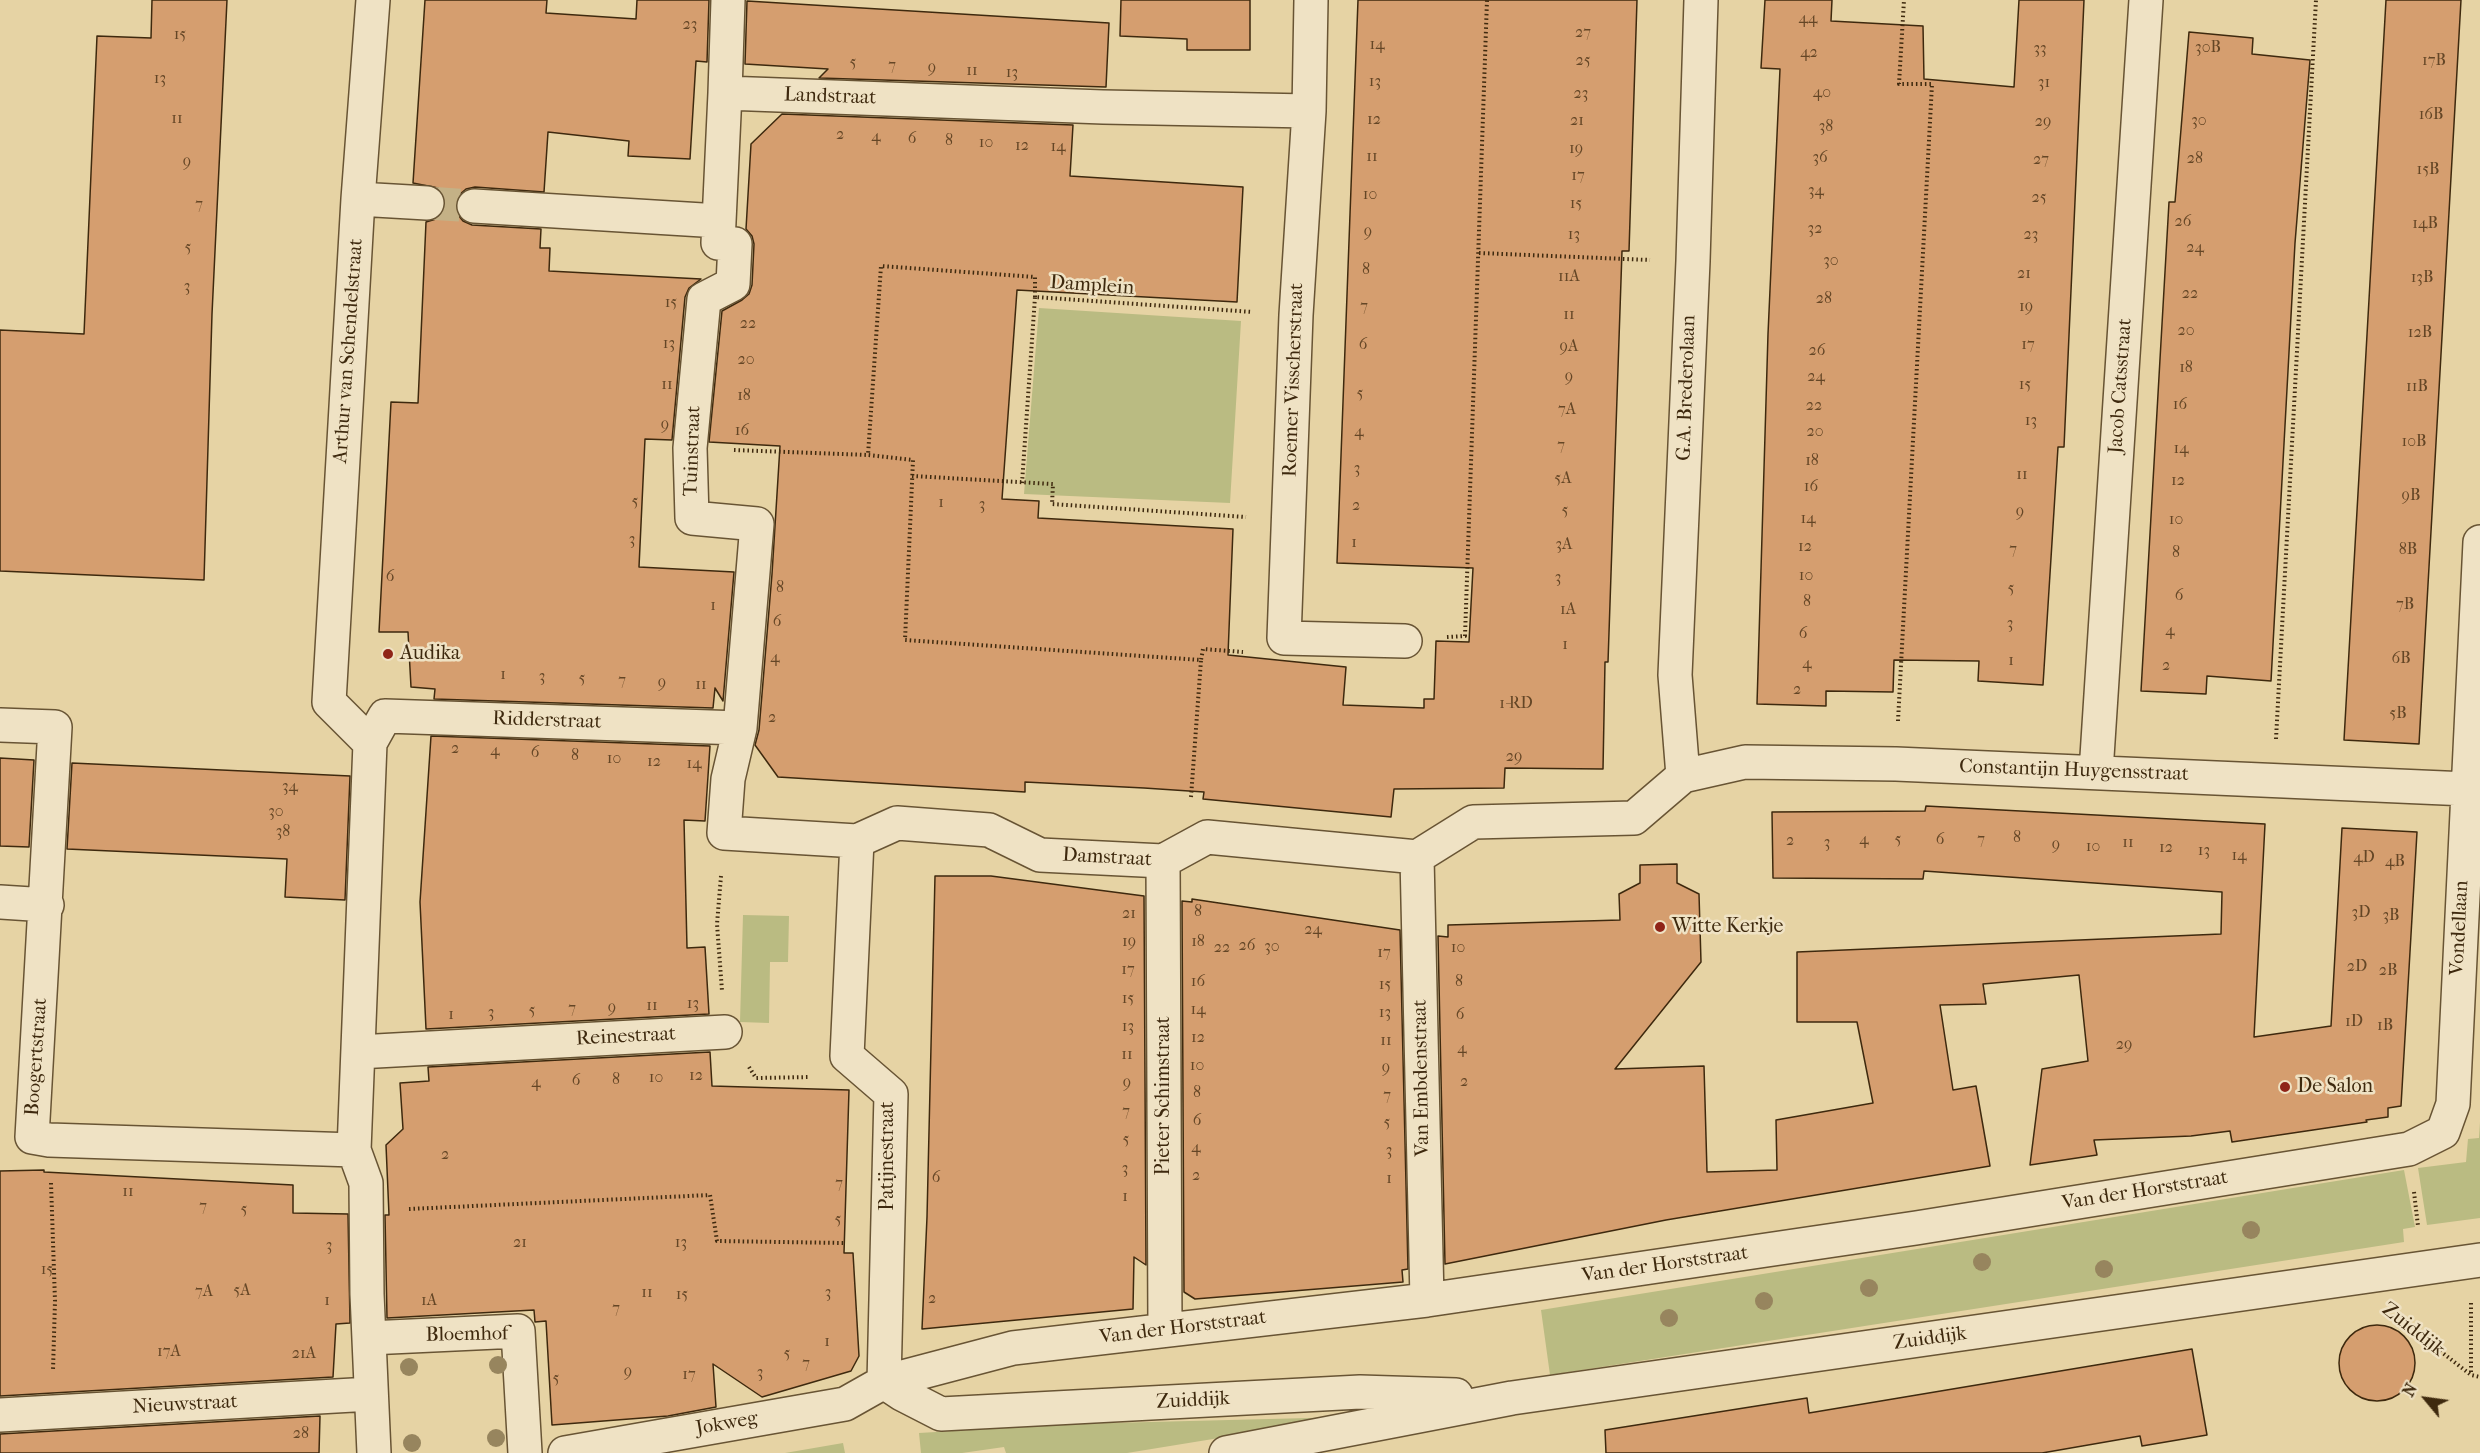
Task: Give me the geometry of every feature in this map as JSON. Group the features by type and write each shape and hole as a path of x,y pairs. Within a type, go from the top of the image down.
{"street":[{"name":"Arthur van Schendelstraat","path":"370,743 329,702 358,199 373,0"},
{"path":"474,206 719,220 726,93 728,0"},
{"name":"Roemer Visscherstraat","path":"1284,638 1296,315 1309,111 1311,0"},
{"name":"G.A. Brederolaan","path":"1683,776 1675,675 1693,261 1701,0"},
{"name":"Jacob Catsstraat","path":"2096,772 2146,0"},
{"name":"Landstraat","path":"726,93 1103,107 1309,111"},
{"path":"358,199 427,203"},
{"name":"Tuinstraat","path":"719,220 718,243 735,244 733,284 704,299 690,448 692,518 757,524 740,728"},
{"name":"Vondellaan","path":"2443,1132 2452,1104 2480,542"},
{"path":"1284,638 1406,642"},
{"name":"Ridderstraat","path":"370,743 385,716 740,728"},
{"name":"Boogertstraat","path":"0,725 55,727 32,1137 49,1140 354,1150"},
{"path":"731,835 728,779 740,728"},
{"path":"370,743 354,1150 366,1182 374,1453"},
{"name":"Constantijn Huygensstraat","path":"1683,776 1745,762 1896,764 2466,789"},
{"path":"1417,857 1473,822 1634,818 1683,776"},
{"name":"Damstraat","path":"731,835 857,841 897,823 989,830 1040,855 1176,854 1207,837 1417,857"},
{"name":"Patijnestraat","path":"857,841 847,1056 891,1094 884,1382"},
{"name":"Pieter Schimstraat","path":"1165,1330 1176,854"},
{"name":"Van Embdenstraat","path":"1417,857 1427,1300"},
{"path":"0,902 46,905"},
{"name":"Reinestraat","path":"358,1052 725,1032"},
{"name":"Van der Horststraat","path":"884,1382 1013,1348 1427,1300 1916,1228 2409,1149 2443,1132"},
{"name":"Zuiddijk","path":"1226,1453 1512,1398 2480,1260"},
{"name":"Bloemhof","path":"369,1338 518,1331 525,1453"},
{"name":"Zuiddijk","path":"884,1382 941,1414 1360,1392 1512,1398"},
{"name":"Jokweg","path":"565,1453 845,1404 884,1382"},
{"name":"Nieuwstraat","path":"0,1415 371,1394"}],"path":[{"path":"1406,642 1419,636 1465,636 1487,0"},
{"path":"1896,764 1932,84 1899,84 1904,0"},
{"path":"2274,780 2316,0"},
{"path":"1479,253 1693,261"},
{"path":"868,455 880,266 1035,277 1035,297"},
{"name":"Damplein","path":"1022,483 1035,297 1296,315"},
{"path":"690,448 868,455 913,460 905,640 1201,660"},
{"path":"912,476 1053,484 1052,504 1288,519"},
{"path":"1176,854 1203,649 1272,653 1284,638"},
{"path":"731,835 717,924 725,1032 756,1078 871,1077"},
{"path":"49,1140 55,1301 53,1413"},
{"path":"366,1210 710,1195 717,1241 887,1244"},
{"name":"Zuiddijk","path":"2348,1280 2471,1375 2480,1377"}],"green space":[{"path":"1039,308 1241,321 1230,503 1024,494"},
{"path":"743,915 789,916 788,962 770,962 769,1023 740,1022"},
{"path":"2480,1122 2480,1218 2427,1225 2418,1168 2466,1162 2468,1139 2479,1138"},
{"path":"2404,1170 2415,1227 2403,1229 2404,1242 1550,1375 1541,1310"},
{"path":"1348,1417 1127,1453 1006,1453 1004,1447 962,1453 921,1453 919,1433 1071,1424"},
{"path":"843,1443 845,1453 785,1453"}],"building":[{"path":"152,0 227,0 212,314 204,580 0,571 0,330 84,334 97,36 151,38"},
{"path":"425,0 547,0 546,13 636,19 637,0 709,0 707,62 696,61 690,159 628,156 629,141 548,132 544,192 475,187 466,189 459,195 455,205 463,221 472,225 541,229 540,248 550,248 549,271 701,279 689,288 685,297 672,440 645,439 639,567 734,572 723,701 715,688 713,708 434,699 435,689 411,687 408,632 379,632 391,402 418,403 426,222 442,214 446,205 444,195 438,188 413,183"},
{"path":"1121,0 1250,0 1250,50 1187,50 1187,39 1120,36"},
{"path":"1358,0 1637,0 1629,251 1622,251 1608,662 1605,662 1603,769 1505,768 1504,788 1394,789 1391,817 1203,799 1204,792 1144,788 1025,782 1025,792 778,777 755,745 759,730 780,446 709,442 722,311 749,294 752,285 754,244 752,236 746,229 751,144 782,114 1073,125 1070,176 1243,187 1237,302 1017,290 1002,499 1039,501 1038,518 1233,529 1228,655 1346,667 1343,705 1424,708 1424,699 1434,699 1436,641 1469,642 1473,568 1337,563"},
{"path":"1765,0 1832,0 1831,21 1923,26 1924,79 2014,87 2019,0 2084,0 2064,447 2058,447 2043,685 1978,681 1979,661 1894,660 1893,692 1826,691 1826,706 1757,704 1768,334 1780,69 1761,68"},
{"path":"2386,0 2461,0 2419,744 2344,740"},
{"path":"747,1 1109,23 1106,87 819,78 828,69 745,64"},
{"path":"2189,32 2253,38 2252,54 2310,60 2295,243 2271,681 2207,676 2206,694 2141,691 2169,202 2175,202"},
{"path":"431,736 710,746 705,821 684,820 687,948 705,947 709,1014 426,1029 420,902"},
{"path":"0,758 34,760 29,847 0,846"},
{"path":"72,763 350,776 345,900 285,897 287,859 67,849"},
{"path":"1926,806 2265,824 2254,1037 2331,1026 2342,828 2417,832 2401,1106 2388,1108 2388,1117 2366,1120 2367,1122 2232,1142 2230,1131 2191,1136 2094,1140 2097,1155 2030,1165 2042,1069 2088,1061 2079,975 1983,984 1986,1004 1940,1005 1953,1090 1976,1086 1990,1166 1666,1220 1445,1264 1438,936 1448,937 1448,925 1620,920 1619,894 1640,883 1640,865 1677,864 1677,883 1699,894 1701,962 1615,1069 1704,1066 1707,1172 1777,1170 1776,1120 1873,1103 1857,1022 1797,1022 1797,952 2221,934 2222,892 1924,871 1923,879 1773,878 1772,812 1925,811"},
{"path":"935,876 991,876 1144,896 1146,1265 1134,1257 1133,1309 922,1329"},
{"path":"1192,899 1400,930 1408,1269 1402,1270 1403,1282 1195,1299 1184,1292 1182,901 1192,902"},
{"path":"710,1052 712,1086 849,1090 844,1253 853,1253 859,1356 851,1371 762,1397 713,1364 716,1407 668,1416 552,1425 546,1321 535,1322 534,1310 387,1318 385,1215 389,1215 386,1145 403,1129 400,1083 429,1081 428,1067"},
{"path":"44,1170 44,1172 293,1185 293,1213 348,1214 350,1323 336,1324 333,1377 0,1396 0,1171"},
{"path":"2385,1325 2398,1331 2409,1342 2415,1355 2413,1378 2398,1395 2385,1401 2369,1401 2356,1395 2341,1378 2339,1355 2345,1342 2362,1327"},
{"path":"2192,1349 2207,1435 2142,1446 2140,1436 2042,1453 1606,1453 1605,1430 1807,1398 1809,1413"},
{"path":"320,1416 319,1453 0,1453 0,1434"}],"tunnel":[{"path":"427,203 474,206"}],"place":[{"name":"Audika","path":"388,654"},
{"name":"Witte Kerkje","path":"1660,927"},
{"name":"De Salon","path":"2285,1087"}]}
